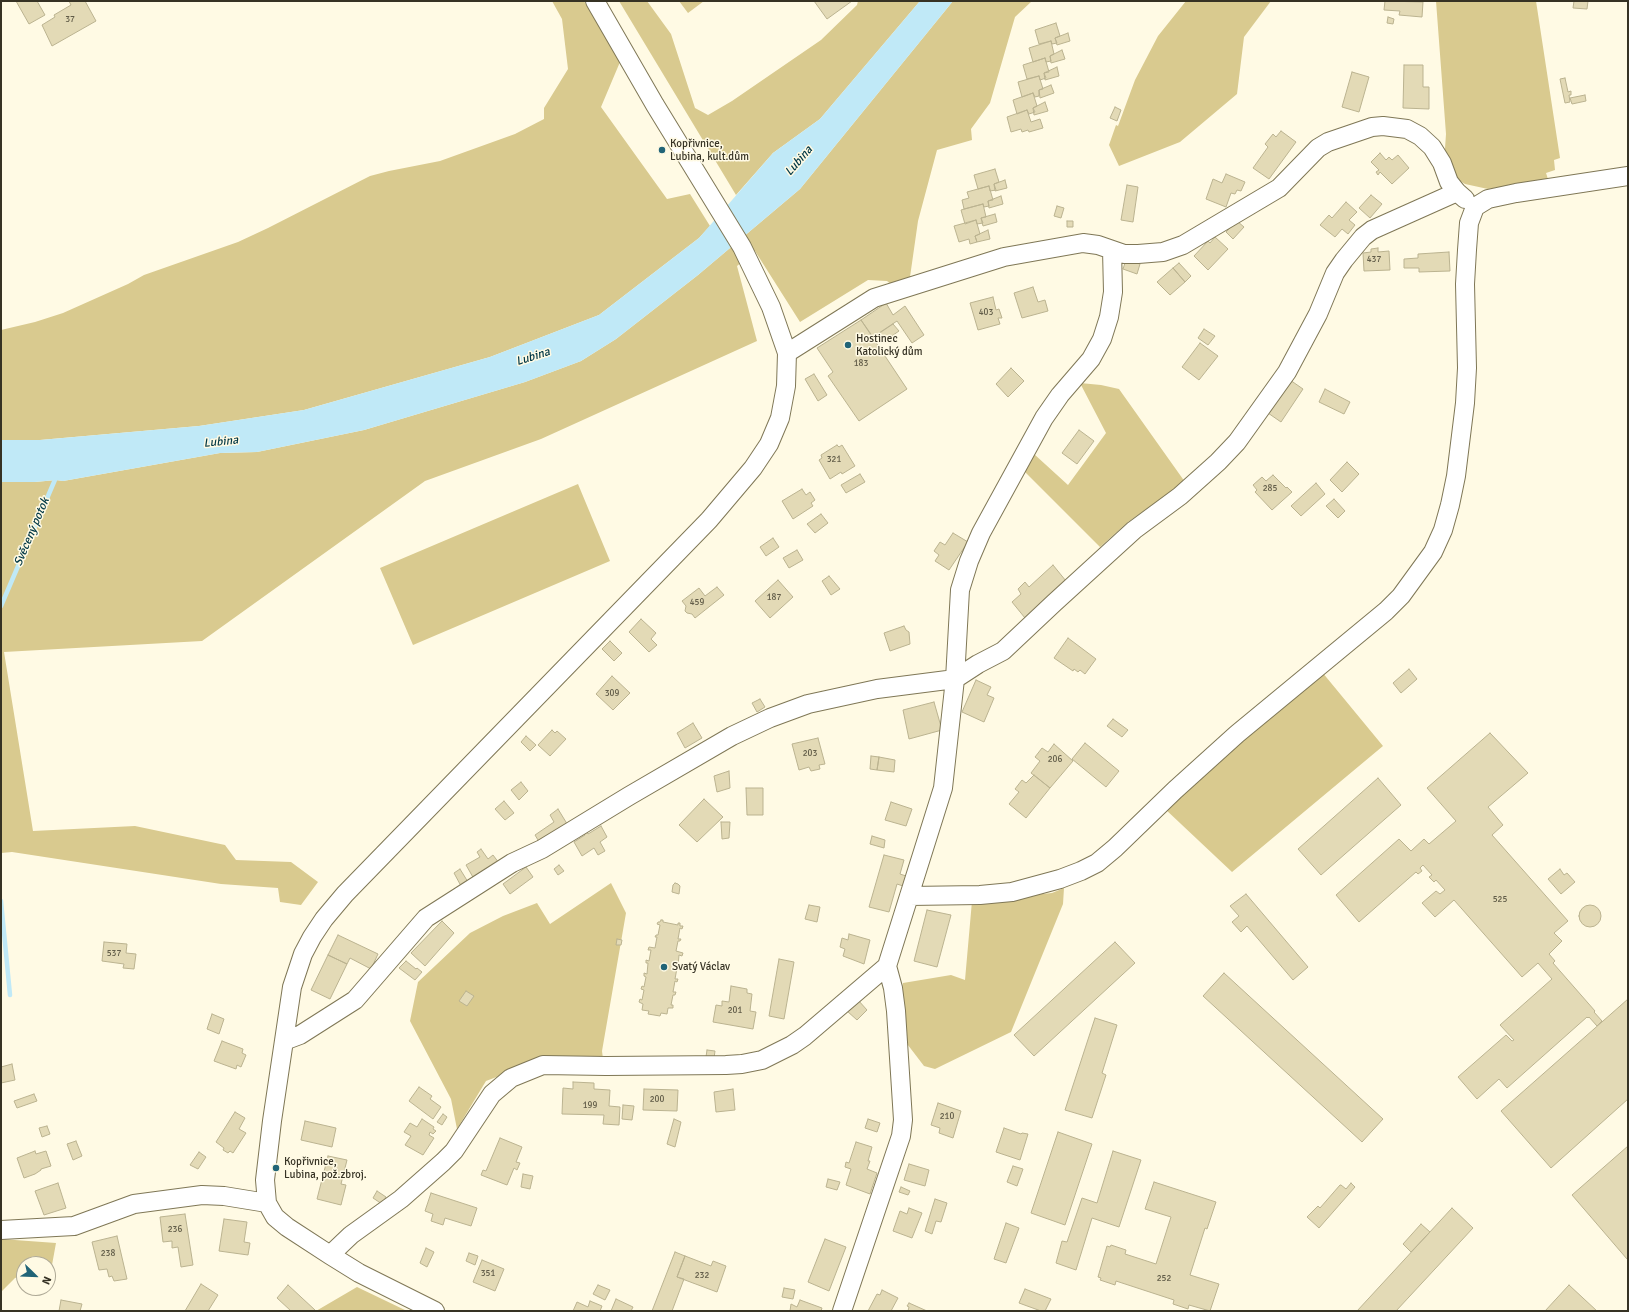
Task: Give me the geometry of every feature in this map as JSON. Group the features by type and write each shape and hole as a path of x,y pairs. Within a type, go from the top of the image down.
{"street":[{"path":"435,1311 359,1273 330,1255 287,1227 275,1217 267,1203 265,1180 272,1121 292,987 303,954 324,919 345,894 709,520 753,468 769,444 780,418 786,386 787,353 771,306 742,247 655,105 595,1"},
{"path":"787,353 874,298 1004,257 1083,243 1098,245 1124,254 1163,252 1183,245 1279,188 1318,148 1328,142 1372,127 1383,126 1407,129 1420,136 1432,147 1442,163 1449,182 1457,192 1475,208"},
{"path":"909,896 980,895 1012,892 1060,879 1082,871 1097,863 1115,848 1174,790 1237,734 1386,611 1401,596 1433,552 1443,530 1456,476 1465,403 1467,368 1465,284 1469,223 1475,208 1488,199 1509,194 1628,176"},
{"path":"284,1041 300,1035 355,1000 426,918 512,863 542,849 732,736 770,718 808,704 877,689 955,679 978,664 1003,651 1129,535 1180,496 1228,451 1263,407 1287,372 1318,314 1335,273 1364,237 1372,230 1457,192"},
{"path":"842,1311 899,1143 903,1120 896,1012 893,988 887,966 943,788 955,679 960,590 968,561 981,533 1044,418 1060,395 1091,359 1102,339 1113,292 1112,250"},
{"path":"330,1255 351,1235 401,1198 443,1162 454,1151 492,1094 511,1078 543,1065 726,1065 742,1064 762,1060 797,1042 887,966"},
{"path":"1,1230 74,1226 140,1203 202,1194 267,1203"}],"shaded area":[{"path":"552,1 584,1 620,62 601,107 667,199 690,194 710,226 699,238 599,315 490,357 304,410 199,426 40,440 1,440 1,330 35,322 63,313 128,284 144,275 238,242 370,176 440,161 515,134 544,119 544,108 568,69 562,19"},
{"path":"619,1 647,1 671,34 695,108 708,115 732,101 821,40 857,5 858,1 920,1 820,119 773,153 736,195"},
{"path":"679,1 704,1 688,13"},
{"path":"953,1 1032,1 1015,17 990,103 971,129 972,140 937,150 918,221 910,277 892,285 887,281 868,280 800,322 755,251 737,266 757,341 541,439 425,481 202,641 4,652 33,831 135,826 225,845 236,860 291,862 318,882 301,905 280,902 278,888 221,884 12,852 1,853 1,482 63,481 220,453 257,452 364,430 525,382 581,361 616,339 698,275 800,189"},
{"path":"1186,1 1271,1 1244,37 1237,94 1180,142 1119,166 1109,145 1116,125 1118,126 1135,80 1158,36"},
{"path":"1436,1 1536,1 1560,158 1554,160 1555,170 1546,173 1548,179 1488,189 1465,184 1451,175 1444,163 1446,134"},
{"path":"1080,383 1101,385 1119,389 1185,482 1128,522 1100,547 1025,472 1034,454 1068,485 1106,433"},
{"path":"578,484 610,561 413,645 380,568"},
{"path":"1322,672 1383,746 1232,872 1164,808"},
{"path":"611,883 626,913 602,1051 603,1059 544,1059 486,1081 457,1129 451,1099 410,1021 418,982 470,933 503,916 537,903 550,924"},
{"path":"1064,888 1063,904 1011,1032 935,1069 924,1066 898,1032 903,983 951,975 965,980 972,901 1052,893"},
{"path":"1,1239 56,1243 54,1256 16,1256 16,1278 1,1292"},
{"path":"357,1287 407,1311 316,1311"}],"water":[{"name":"Lubina","path":"920,1 953,1 800,189 698,275 616,339 581,361 525,382 364,430 257,452 220,453 63,481 1,482 1,440 40,440 199,426 304,410 490,357 599,315 699,238 773,153 820,119"}],"building":[{"path":"16,1 37,1 45,15 29,24"},
{"path":"69,1 85,1 96,21 52,46 42,25 55,17 54,15 71,5"},
{"path":"814,1 852,1 827,19"},
{"path":"1385,1 1423,2 1422,17 1399,15 1400,11 1384,10"},
{"path":"1574,1 1588,1 1587,9 1573,8"},
{"path":"1388,17 1394,19 1393,24 1387,23"},
{"path":"1056,23 1060,36 1055,38 1057,43 1052,44 1051,41 1039,44 1035,30"},
{"path":"1068,33 1070,41 1057,45 1055,38"},
{"path":"1051,41 1054,54 1050,56 1051,61 1046,62 1045,58 1033,62 1029,48"},
{"path":"1062,50 1065,59 1051,63 1050,56"},
{"path":"1045,58 1049,72 1044,73 1046,78 1040,80 1039,76 1027,79 1023,65"},
{"path":"1404,65 1423,65 1423,87 1429,87 1429,109 1403,108"},
{"path":"1057,67 1059,76 1045,80 1044,73"},
{"path":"1352,72 1369,77 1359,112 1342,107"},
{"path":"1039,76 1043,89 1039,90 1039,96 1035,97 1033,93 1022,97 1018,82"},
{"path":"1565,78 1568,92 1571,91 1571,95 1569,95 1570,102 1565,103 1560,79"},
{"path":"1051,85 1054,93 1040,98 1039,90"},
{"path":"1033,93 1037,106 1033,108 1035,112 1029,114 1027,110 1017,114 1013,100"},
{"path":"1585,95 1586,101 1572,104 1570,98"},
{"path":"1045,102 1048,111 1034,115 1033,108"},
{"path":"1115,107 1121,110 1117,121 1110,118"},
{"path":"1027,110 1031,122 1040,119 1043,128 1029,132 1028,130 1022,132 1021,129 1011,132 1007,117"},
{"path":"1281,131 1296,142 1269,179 1253,168 1268,147 1265,144 1273,134 1276,137"},
{"path":"1380,153 1386,160 1389,157 1392,160 1398,155 1409,168 1392,184 1380,172 1378,175 1376,172 1379,170 1371,162"},
{"path":"995,169 999,182 994,184 996,190 990,191 989,186 978,189 974,175"},
{"path":"1226,174 1245,182 1241,191 1237,190 1235,194 1231,193 1226,207 1206,199 1213,179 1222,183"},
{"path":"1005,180 1007,188 995,191 994,184"},
{"path":"1127,185 1138,187 1133,222 1121,220"},
{"path":"989,186 993,200 988,201 989,206 984,207 983,204 964,209 962,200 969,198 967,192"},
{"path":"1371,195 1382,204 1370,218 1359,208"},
{"path":"1001,196 1003,204 989,208 988,201"},
{"path":"1346,202 1357,212 1349,220 1355,225 1348,234 1342,229 1335,237 1320,225 1329,215 1332,218"},
{"path":"983,204 986,217 981,218 983,223 977,224 976,220 965,224 961,210"},
{"path":"1057,206 1064,208 1061,218 1054,216"},
{"path":"995,214 997,222 983,226 981,218"},
{"path":"976,220 980,234 975,236 977,242 970,244 969,239 959,242 954,226"},
{"path":"1067,221 1073,221 1073,227 1067,227"},
{"path":"1237,221 1244,227 1233,239 1226,232"},
{"path":"988,230 990,239 977,242 975,236"},
{"path":"1215,237 1228,249 1208,270 1194,256 1208,241 1210,243"},
{"path":"1378,248 1378,252 1389,251 1390,270 1364,271 1363,253 1371,252 1371,249"},
{"path":"1449,252 1450,271 1419,272 1419,268 1404,268 1404,259 1418,258 1418,254"},
{"path":"1126,260 1140,264 1137,274 1123,269"},
{"path":"1179,263 1191,276 1185,282 1173,268"},
{"path":"1173,268 1185,282 1170,295 1157,282"},
{"path":"1033,287 1038,302 1045,300 1048,311 1022,318 1014,293"},
{"path":"993,297 996,310 999,309 1002,318 998,318 1000,324 978,330 970,303"},
{"path":"886,303 893,315 905,306 924,335 912,343 897,321 873,337 861,320"},
{"path":"861,320 907,389 859,421 828,376 833,372 817,348"},
{"path":"893,324 899,331 883,342 878,334"},
{"path":"1204,329 1215,336 1208,345 1198,338"},
{"path":"1200,343 1218,356 1199,380 1182,367"},
{"path":"1011,368 1024,381 1008,397 996,384"},
{"path":"814,374 827,395 818,401 805,379"},
{"path":"1290,380 1303,389 1281,422 1268,413"},
{"path":"1325,389 1350,402 1344,414 1319,402"},
{"path":"1079,430 1094,441 1077,464 1062,453"},
{"path":"837,445 839,447 842,445 855,466 830,479 819,460 822,458 821,455"},
{"path":"1347,462 1359,474 1342,492 1330,480"},
{"path":"860,474 865,482 846,493 841,485"},
{"path":"1273,475 1292,492 1272,510 1255,492 1257,490 1253,485 1262,477 1266,481"},
{"path":"1316,483 1325,494 1301,516 1291,506"},
{"path":"802,489 806,495 810,492 815,500 811,503 813,506 793,519 782,501"},
{"path":"1334,499 1345,511 1338,518 1326,506"},
{"path":"821,514 828,523 815,533 807,524"},
{"path":"953,533 968,542 949,570 935,561 939,555 934,551 940,542 945,545"},
{"path":"773,538 779,547 766,556 760,547"},
{"path":"797,550 803,560 789,568 783,558"},
{"path":"1053,565 1066,581 1025,618 1012,602 1021,594 1018,589 1025,582 1029,587"},
{"path":"829,576 840,589 831,595 822,581"},
{"path":"778,580 793,597 770,618 755,601"},
{"path":"717,587 724,595 695,618 692,614 685,611 686,606 682,601 699,588 705,596"},
{"path":"641,619 656,633 651,639 657,645 649,652 629,632"},
{"path":"904,626 909,632 910,644 890,651 884,633"},
{"path":"1068,638 1096,659 1085,674 1080,670 1078,672 1074,669 1073,671 1054,658"},
{"path":"610,641 622,653 614,661 602,649"},
{"path":"1409,669 1417,679 1401,693 1393,683"},
{"path":"612,676 630,693 613,710 596,694"},
{"path":"976,680 991,687 987,695 994,698 984,722 962,712"},
{"path":"760,699 765,707 757,712 752,703"},
{"path":"934,702 942,730 909,739 903,710"},
{"path":"1113,719 1128,730 1122,737 1107,726"},
{"path":"693,723 702,738 685,748 677,733"},
{"path":"552,730 555,733 557,731 566,739 550,756 538,745"},
{"path":"1490,733 1528,773 1488,807 1503,825 1492,835 1568,921 1554,933 1562,941 1549,954 1555,961 1553,963 1602,1021 1597,1026 1589,1017 1587,1017 1507,1088 1499,1079 1477,1099 1458,1077 1506,1035 1512,1041 1514,1040 1500,1025 1552,979 1538,963 1522,977 1454,900 1435,917 1422,903 1436,891 1440,894 1445,890 1436,880 1434,882 1429,877 1432,875 1423,865 1420,868 1422,871 1418,874 1416,872 1359,922 1336,895 1399,839 1411,851 1424,839 1429,844 1456,821 1427,788"},
{"path":"526,736 536,745 530,751 521,742"},
{"path":"818,738 825,764 819,765 820,769 811,771 809,767 799,770 792,744"},
{"path":"1085,743 1119,771 1106,787 1072,759"},
{"path":"1054,744 1073,761 1050,788 1031,773 1040,761 1035,757 1042,748 1048,752"},
{"path":"871,756 879,757 877,770 870,769"},
{"path":"879,757 895,760 894,772 877,770"},
{"path":"729,771 730,788 717,792 714,776"},
{"path":"1034,775 1050,788 1026,818 1009,804 1019,792 1015,789 1022,780 1026,783"},
{"path":"1378,778 1401,805 1321,875 1298,849"},
{"path":"521,782 528,791 519,800 511,790"},
{"path":"746,788 763,788 763,815 747,815"},
{"path":"704,799 723,817 697,842 679,825"},
{"path":"504,801 514,813 505,820 495,809"},
{"path":"891,802 912,809 906,826 885,820"},
{"path":"558,809 569,827 541,845 535,835 554,822 550,815"},
{"path":"721,822 730,822 729,838 722,839"},
{"path":"601,826 607,837 600,842 605,851 598,855 594,848 582,856 574,842 585,835 583,832 586,830 588,834"},
{"path":"872,836 885,840 884,848 870,844"},
{"path":"481,849 488,859 493,855 499,863 474,879 466,865 480,857 477,852"},
{"path":"884,855 904,860 900,874 906,876 903,886 897,884 889,912 869,907"},
{"path":"559,865 564,871 558,875 554,869"},
{"path":"526,867 533,877 510,894 503,884"},
{"path":"460,869 468,882 461,886 454,873"},
{"path":"1560,869 1564,875 1567,873 1575,882 1561,894 1548,879"},
{"path":"675,883 680,886 679,894 672,892 673,885"},
{"path":"1246,894 1308,967 1293,980 1247,926 1241,932 1232,922 1239,916 1230,906"},
{"path":"809,905 820,907 817,922 805,919"},
{"path":"1586,905 1594,905 1601,912 1601,920 1594,927 1586,927 1579,920 1579,912"},
{"path":"927,910 951,915 937,967 914,961"},
{"name":"Svatý Václav","path":"663,920 663,922 678,925 678,923 680,923 680,926 683,926 682,929 680,928 678,939 681,939 678,941 676,951 683,953 682,956 679,955 678,966 680,966 680,969 677,968 675,979 678,979 677,982 675,981 673,992 676,992 675,995 673,995 671,1005 673,1005 673,1008 668,1008 667,1014 661,1013 660,1016 648,1014 649,1011 642,1010 643,1004 639,1002 640,999 642,1000 644,990 641,989 642,986 644,987 646,977 644,976 644,973 647,974 648,963 646,963 646,960 649,961 651,950 648,950 649,947 655,948 657,937 655,937 658,935 660,925 657,924"},
{"path":"442,921 454,933 425,966 411,953"},
{"path":"849,934 870,940 864,964 843,956 845,949 840,947 842,938 848,940"},
{"path":"338,935 378,954 371,969 350,958 347,964 328,955"},
{"path":"617,939 622,940 621,945 616,945"},
{"path":"104,942 127,944 126,953 136,954 134,969 123,968 124,964 102,961"},
{"path":"1115,942 1135,963 1034,1056 1014,1035"},
{"path":"328,955 347,964 330,999 311,990"},
{"path":"779,959 794,962 784,1019 769,1016"},
{"path":"406,961 422,972 415,980 399,968"},
{"path":"1224,973 1383,1119 1362,1142 1203,996"},
{"path":"731,986 747,989 747,993 752,994 750,1011 756,1012 753,1029 713,1022 716,1005 722,1006 722,1001 729,1002"},
{"path":"466,991 474,996 467,1006 459,1001"},
{"path":"1628,999 1628,1099 1551,1168 1501,1111"},
{"path":"858,1000 867,1010 857,1020 847,1011"},
{"path":"212,1014 224,1019 219,1034 207,1029"},
{"path":"1095,1018 1117,1025 1102,1073 1106,1075 1092,1118 1065,1110"},
{"path":"222,1041 243,1049 242,1053 246,1055 241,1067 237,1065 236,1069 214,1061"},
{"path":"707,1050 715,1051 714,1058 706,1057"},
{"path":"12,1064 15,1080 1,1083 1,1067"},
{"path":"573,1082 594,1083 594,1089 610,1090 609,1106 620,1107 619,1125 603,1124 604,1115 562,1114 563,1088 573,1089"},
{"path":"419,1087 432,1096 430,1099 441,1107 433,1119 409,1101"},
{"path":"644,1089 678,1090 677,1111 643,1110"},
{"path":"733,1089 735,1110 716,1112 714,1092"},
{"path":"34,1094 37,1101 17,1108 14,1101"},
{"path":"938,1103 961,1111 953,1138 939,1133 940,1128 931,1125"},
{"path":"623,1105 634,1106 632,1120 622,1119"},
{"path":"235,1112 245,1118 239,1129 246,1133 233,1153 230,1151 228,1153 216,1142"},
{"path":"443,1114 447,1117 442,1125 437,1122"},
{"path":"422,1119 434,1127 433,1129 436,1131 433,1134 430,1132 429,1135 434,1138 423,1155 405,1145 411,1136 404,1132 410,1123 417,1127"},
{"path":"674,1119 681,1122 675,1147 667,1144"},
{"path":"868,1119 880,1123 877,1132 865,1128"},
{"path":"305,1121 336,1128 332,1147 301,1140"},
{"path":"47,1126 50,1134 42,1137 39,1128"},
{"path":"1004,1128 1021,1134 1028,1134 1020,1160 996,1152"},
{"path":"1058,1132 1092,1144 1065,1225 1031,1213"},
{"path":"500,1138 522,1147 516,1162 520,1163 517,1170 514,1168 507,1185 481,1175 483,1170 486,1171"},
{"path":"76,1141 82,1156 73,1160 67,1144"},
{"path":"856,1142 872,1147 867,1169 877,1173 870,1194 846,1185 851,1169 845,1167 846,1162 849,1163"},
{"path":"1628,1146 1628,1258 1627,1259 1572,1195"},
{"path":"35,1151 36,1154 46,1151 51,1166 41,1169 35,1174 24,1178 17,1158"},
{"path":"1113,1151 1141,1160 1119,1227 1092,1218 1076,1270 1056,1263 1062,1241 1067,1242 1082,1198 1097,1203"},
{"path":"199,1152 206,1157 198,1169 190,1165"},
{"path":"328,1156 347,1160 341,1184 346,1185 341,1205 317,1199"},
{"path":"909,1164 929,1170 925,1186 904,1180"},
{"path":"1013,1166 1023,1169 1017,1186 1007,1182"},
{"path":"523,1174 533,1176 530,1189 521,1187"},
{"path":"828,1179 840,1182 837,1190 826,1187"},
{"path":"1154,1182 1216,1202 1207,1229 1205,1228 1190,1275 1219,1284 1210,1311 1189,1305 1188,1309 1173,1304 1174,1300 1116,1281 1115,1285 1100,1280 1101,1278 1098,1277 1107,1246 1110,1247 1111,1245 1126,1250 1125,1254 1156,1264 1171,1217 1145,1209"},
{"path":"58,1183 66,1208 44,1215 35,1191"},
{"path":"1351,1183 1355,1187 1319,1228 1307,1217 1318,1206 1320,1208 1340,1185 1346,1189"},
{"path":"901,1187 910,1191 908,1195 899,1192"},
{"path":"377,1191 386,1197 382,1204 373,1198"},
{"path":"431,1193 477,1208 471,1226 445,1218 443,1225 431,1221 433,1214 425,1211"},
{"path":"935,1199 947,1203 941,1222 936,1221 932,1234 925,1231"},
{"path":"909,1208 922,1213 912,1238 893,1231 900,1211 907,1214"},
{"path":"1452,1208 1473,1228 1396,1311 1357,1311"},
{"path":"185,1214 193,1265 181,1267 178,1247 172,1248 172,1241 163,1242 160,1217"},
{"path":"224,1219 247,1222 244,1242 250,1243 248,1255 219,1251"},
{"path":"1006,1223 1019,1228 1006,1263 994,1259"},
{"path":"1421,1224 1430,1232 1411,1252 1403,1244"},
{"path":"117,1236 127,1279 114,1281 112,1276 109,1277 107,1269 99,1270 92,1242"},
{"path":"825,1239 846,1247 829,1291 808,1282"},
{"path":"426,1248 434,1252 427,1267 420,1263"},
{"path":"675,1252 685,1256 677,1277 684,1279 672,1311 652,1311"},
{"path":"469,1253 478,1256 475,1265 466,1261"},
{"path":"685,1256 711,1266 713,1261 726,1266 717,1292 677,1277"},
{"path":"482,1260 504,1269 495,1291 473,1282"},
{"path":"201,1284 218,1295 208,1311 185,1311"},
{"path":"288,1285 315,1310 291,1311 277,1298"},
{"path":"598,1285 610,1290 605,1300 593,1294"},
{"path":"1569,1285 1597,1311 1545,1311"},
{"path":"784,1288 795,1290 793,1299 782,1297"},
{"path":"1025,1289 1051,1299 1045,1311 1019,1303"},
{"path":"882,1290 898,1298 891,1311 868,1311 877,1294 880,1295"},
{"path":"616,1299 633,1307 631,1311 611,1311"},
{"path":"61,1300 82,1304 80,1311 59,1311"},
{"path":"800,1300 822,1308 821,1311 790,1311 791,1304 797,1307"},
{"path":"590,1301 602,1306 600,1311 573,1311 577,1302 588,1307"},
{"path":"909,1303 927,1311 908,1311 909,1307 907,1306"}],"waterway":[{"name":"Svěcený potok","path":"1,606 57,475"},
{"path":"1,901 10,995"}],"place":[{"name":"Kopřivnice, Lubina, kult.dům","path":"662,150"},
{"name":"Hostinec Katolický dům","path":"848,345"},
{"name":"Svatý Václav","path":"664,967"},
{"name":"Kopřivnice, Lubina, pož.zbroj.","path":"276,1168"}]}
